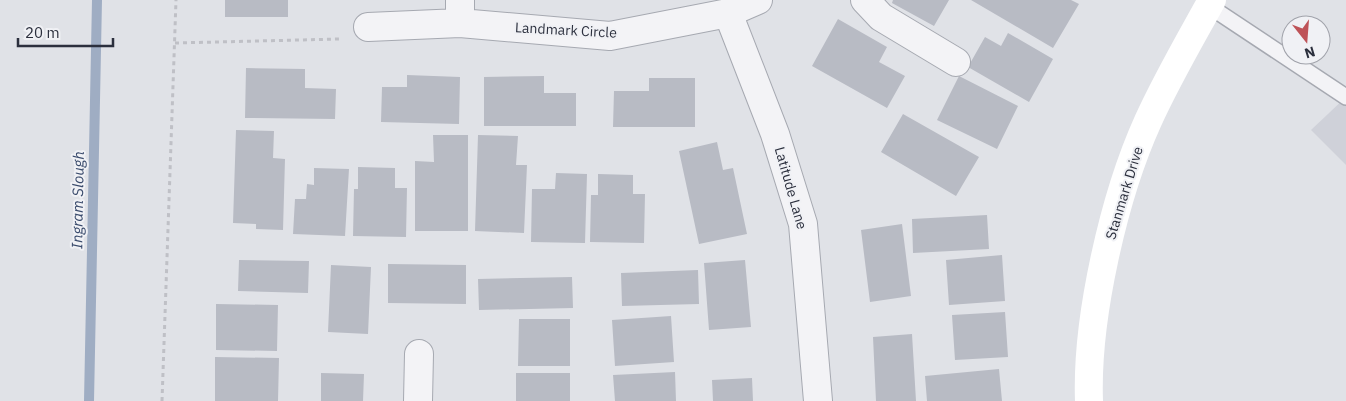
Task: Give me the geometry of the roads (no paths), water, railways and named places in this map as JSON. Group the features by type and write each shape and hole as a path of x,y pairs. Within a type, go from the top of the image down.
{"main road":[{"name":"Stanmark Drive","path":"1089,401 1095,319 1108,246 1123,188 1147,122 1176,63 1210,3"}],"street":[{"name":"Landmark Circle","path":"368,27 460,12 610,36 728,13 758,0"},
{"path":"865,0 881,17 956,62"},
{"name":"Latitude Lane","path":"728,13 776,134 803,224 818,401"},
{"path":"418,401 419,354"}],"lane":[{"path":"1210,3 1346,97"}],"waterway":[{"name":"Ingram Slough","path":"89,401 97,0"}]}
